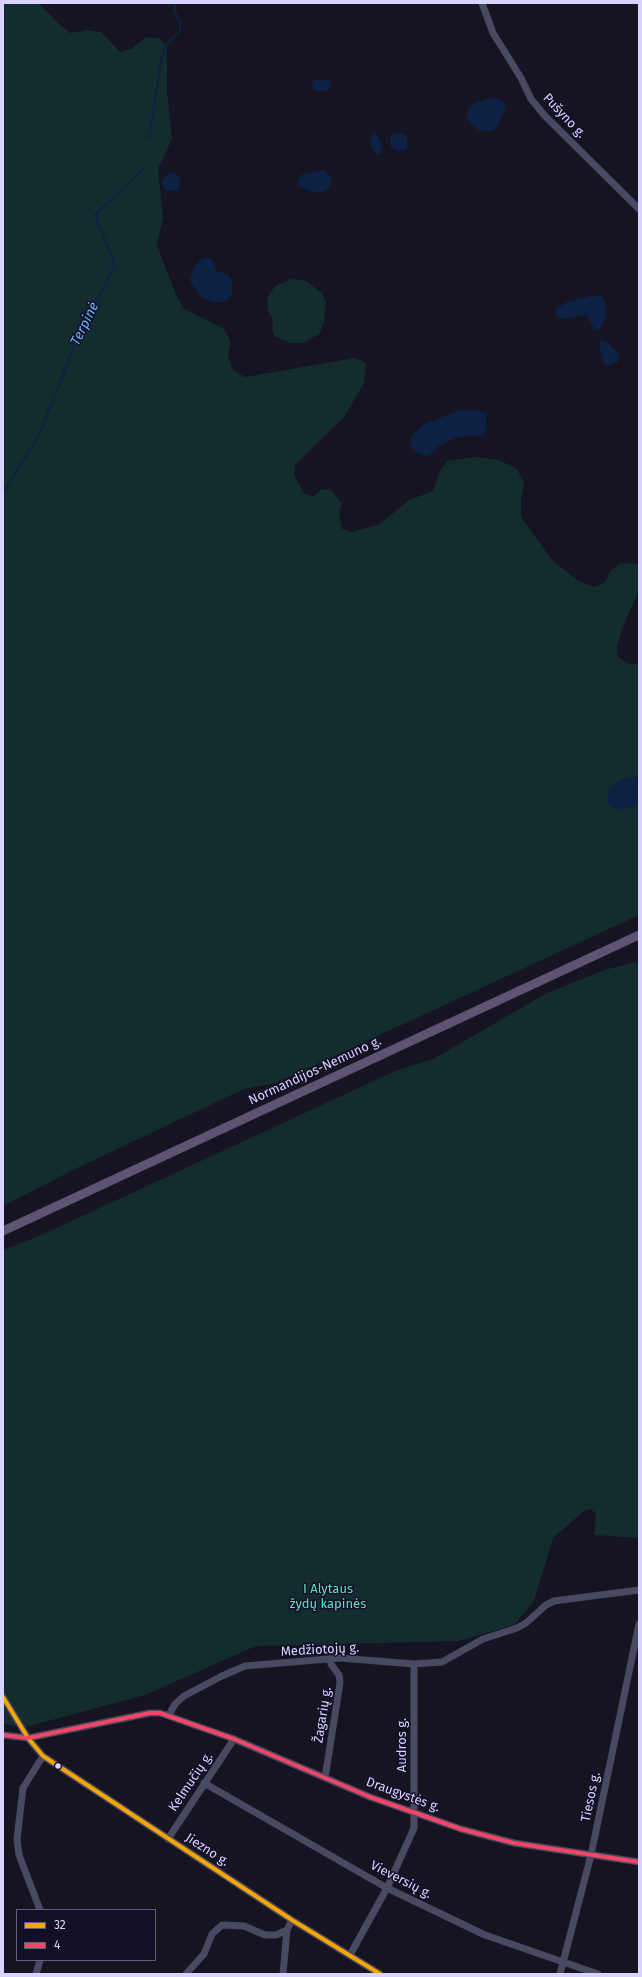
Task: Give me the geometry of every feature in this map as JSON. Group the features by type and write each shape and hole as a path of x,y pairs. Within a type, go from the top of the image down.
{"main road":[{"name":"Normandijos-Nemuno g.","path":"3,1231 639,935"}],"street":[{"name":"Pušyno g.","path":"482,3 493,33 521,78 531,99 545,116 639,209"},
{"name":"Medžiotojų g.","path":"169,1715 175,1704 184,1696 246,1666 353,1658 414,1664 442,1662 483,1639 517,1628 526,1623 546,1605 554,1601 639,1590"},
{"name":"Tiesos g.","path":"560,1974 591,1855 639,1624"},
{"name":"Žagarių g.","path":"325,1778 340,1683 339,1675 331,1664 330,1659"},
{"name":"Audros g.","path":"350,1955 387,1888 414,1828 414,1664"},
{"name":"Jiezno g.","path":"3,1697 28,1738 44,1756 292,1920 380,1974"},
{"path":"3,1735 28,1738 150,1713 169,1715"},
{"name":"Draugystės g.","path":"169,1715 234,1739 325,1778 461,1829 514,1843 639,1862"},
{"name":"Kelmučių g.","path":"168,1838 234,1739"},
{"path":"40,1909 20,1856 17,1839 23,1788 44,1756"},
{"name":"Vieversių g.","path":"204,1783 387,1888 485,1935 598,1974"},
{"path":"283,1974 287,1930 292,1920"},
{"path":"186,1974 204,1954 212,1934 222,1925 244,1926 265,1935 276,1935 287,1930"},
{"path":"36,1974 40,1961"}],"green space":[{"path":"3,3 39,3 70,33 88,30 101,32 120,52 131,49 146,37 161,39 167,48 167,91 172,139 158,169 163,218 157,245 176,295 184,309 224,329 231,342 228,357 233,370 245,377 355,358 366,363 364,383 344,417 295,465 294,475 304,493 313,497 322,489 331,490 342,504 339,514 342,529 352,532 380,524 409,500 433,491 439,473 447,461 476,457 499,460 517,469 524,483 521,500 521,517 552,560 577,580 594,587 604,583 611,570 621,563 639,564 639,591 622,628 617,648 618,657 629,664 639,664 639,776 621,780 608,793 608,802 613,808 634,806 639,801 639,915 276,1083 244,1089 75,1169 3,1206"},
{"path":"292,279 306,281 322,293 326,302 324,323 319,334 303,343 291,343 274,336 272,329 273,320 268,311 267,298 275,286"},
{"name":"I Alytaus žydų kapinės","path":"639,961 639,1538 594,1535 596,1513 590,1509 584,1511 553,1538 534,1601 514,1625 459,1641 256,1646 145,1695 26,1727 3,1724 3,1250 39,1236 395,1071 433,1059 547,993 604,970"}],"water":[{"path":"323,79 331,82 329,90 323,92 314,90 312,82"},
{"path":"492,98 501,100 506,106 505,110 496,129 488,132 478,130 469,123 467,117 468,108 478,102"},
{"path":"373,133 377,134 382,146 380,154 375,153 370,141"},
{"path":"401,133 406,136 408,147 406,150 397,151 391,148 390,138 393,134"},
{"path":"325,170 331,178 332,183 327,190 314,193 300,187 297,181 301,175"},
{"path":"169,172 177,174 180,179 180,186 177,191 165,190 162,185 163,179"},
{"path":"205,257 212,259 217,271 229,275 232,281 232,294 223,302 213,302 203,298 191,283 190,278 193,269 201,259"},
{"path":"591,296 601,296 604,299 607,316 600,329 596,330 594,328 586,315 562,319 556,316 555,313 557,308 567,302"},
{"path":"600,340 607,342 619,354 618,362 607,366 603,363 599,345"},
{"path":"479,410 486,415 487,429 482,436 458,437 440,445 429,455 420,455 412,450 410,441 412,436 422,425 457,411"},
{"path":"639,776 639,801 634,806 625,809 613,808 608,802 608,793 612,786 621,780"}],"waterway":[{"name":"Terpinė","path":"149,139 162,57 166,45 180,30 180,21 175,12 175,3"},
{"name":"Terpinė","path":"3,493 39,435 78,337 115,265 95,215 145,167"}],"transit line":[{"name":"32","path":"3,1697 28,1738 43,1756 292,1920 380,1974"},
{"name":"4","path":"3,1735 28,1738 150,1713 160,1713 234,1739 370,1797 461,1829 514,1843 639,1862"}]}
